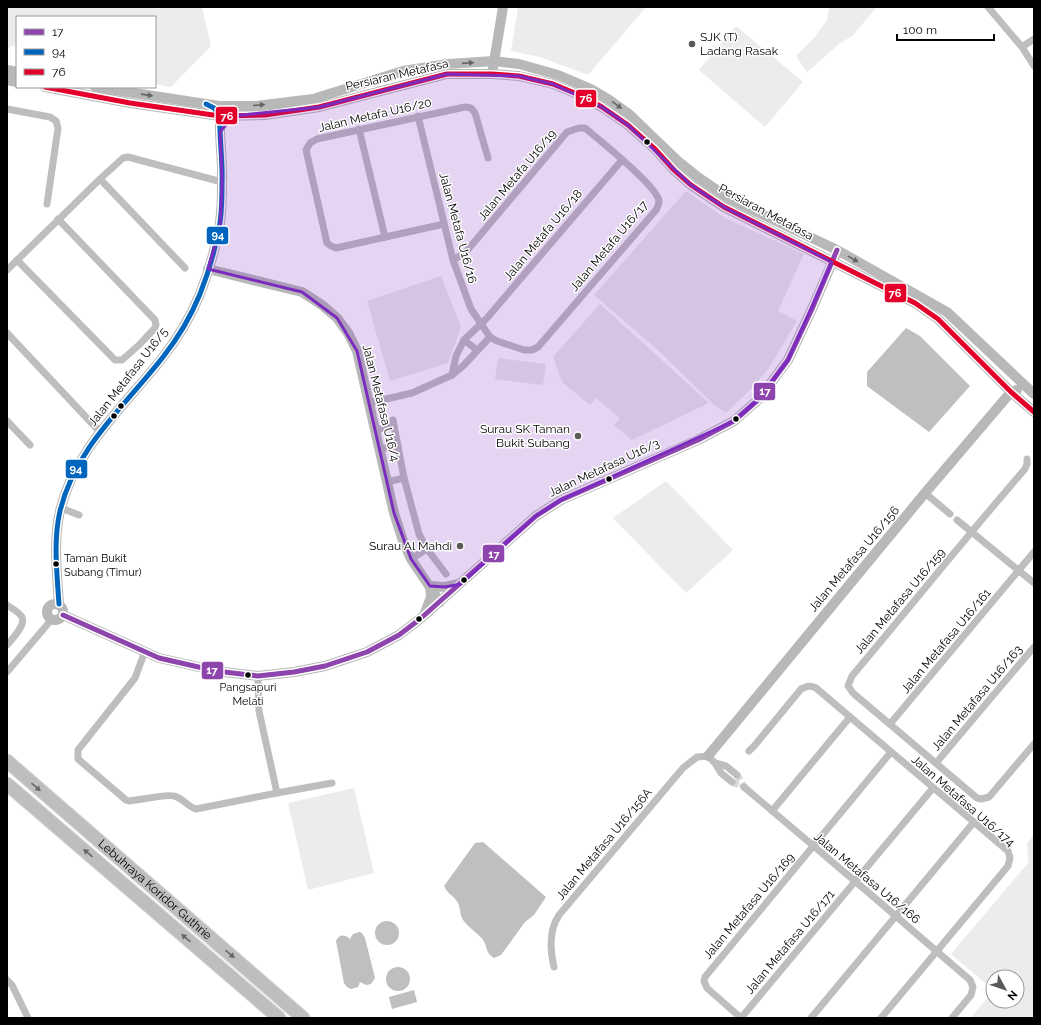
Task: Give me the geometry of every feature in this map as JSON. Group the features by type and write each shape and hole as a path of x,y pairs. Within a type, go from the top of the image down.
{"highway":[{"name":"Lebuhraya Koridor Guthrie","path":"7,761 303,1018"},
{"name":"Lebuhraya Koridor Guthrie","path":"7,784 280,1018"}],"street":[{"path":"492,74 503,7"},
{"path":"988,7 1022,47 1034,66"},
{"path":"1022,47 1034,39"},
{"name":"Persiaran Metafasa","path":"102,88 219,106 256,106 312,99 403,71 448,64 494,61 519,64 558,75 590,89 608,99 629,114 679,162 699,178 730,199 837,250 947,312 1031,392"},
{"name":"Persiaran Metafasa","path":"50,88 200,114 233,116 265,115 319,107 447,74 492,74 518,76 553,84 582,96 602,107 628,125 654,148 674,170 691,185 724,207 832,262 880,284 932,315 1011,392 1034,412"},
{"path":"206,104 217,110 220,116"},
{"name":"Jalan Metafa U16/20","path":"444,224 336,248 331,246 327,243 306,150 310,143 317,139 465,107 471,108 475,113 488,158"},
{"path":"7,109 50,117 56,121 58,128 47,204"},
{"path":"200,114 220,132 226,122 233,116"},
{"name":"Jalan Metafasa U16/5","path":"58,604 55,539 61,508 70,480 82,457 100,432 164,356 175,340 200,294 220,227 222,182 220,116"},
{"name":"Jalan Metafa U16/16","path":"418,116 453,260 471,309 481,325 490,336 497,341 524,350 532,350 538,347"},
{"name":"Jalan Metafa U16/19","path":"453,260 465,253 568,132 578,128 585,128 622,160"},
{"path":"360,129 385,237"},
{"path":"7,270 58,219 123,158 128,157 222,182"},
{"name":"Jalan Metafa U16/18","path":"464,340 481,325 622,160"},
{"name":"Jalan Metafa U16/17","path":"538,347 656,210 659,201 655,193 622,160"},
{"path":"100,179 185,268"},
{"path":"17,260 115,360 122,360 155,328 155,320 58,219"},
{"name":"Jalan Metafasa U16/3","path":"63,615 160,658 216,671 258,676 294,672 325,666 367,652 399,635 423,617 536,516 561,500 698,440 734,421 759,399 788,360 837,250"},
{"name":"Jalan Metafasa U16/4","path":"208,269 302,292 322,305 337,318 357,351 386,482 403,541 411,559 440,602"},
{"path":"7,333 100,432"},
{"path":"369,403 412,394 452,375 464,366 490,336"},
{"path":"452,375 456,356 464,340 477,350"},
{"path":"1011,392 1014,384 1014,376"},
{"path":"1011,392 1019,389 1031,392"},
{"name":"Jalan Metafasa U16/156","path":"711,759 925,493 1011,392"},
{"path":"7,421 30,445"},
{"name":"Jalan Metafasa U16/4","path":"375,430 393,423 404,478 419,534 427,549 446,574"},
{"path":"379,449 398,446"},
{"name":"Jalan Metafasa U16/159","path":"890,724 852,693 848,686 852,676 1025,469 1027,459"},
{"path":"386,482 404,478"},
{"path":"925,493 950,514"},
{"path":"61,508 79,515"},
{"path":"957,520 1034,584"},
{"path":"411,559 427,549"},
{"name":"Jalan Metafasa U16/161","path":"890,724 1034,552"},
{"path":"423,617 430,597 430,586 446,588 461,584"},
{"path":"52,604 58,604 63,609 63,615 58,620 52,619 48,615 48,609 52,604"},
{"path":"7,605 22,616 23,620 22,626 7,645"},
{"path":"7,672 52,619"},
{"name":"Jalan Metafasa U16/163","path":"936,763 1034,647"},
{"path":"144,651 135,678 78,750 78,759 126,800 129,802 173,796 196,809 332,783"},
{"path":"258,676 259,711 277,793"},
{"name":"Jalan Metafasa U16/174","path":"748,751 801,689 809,685 816,688 1008,852 1010,858 1008,866 881,1018"},
{"path":"772,811 850,717"},
{"path":"890,724 972,795 981,799 989,797 1034,744"},
{"name":"Jalan Metafasa U16/169","path":"741,1018 707,988 704,981 708,972 891,752"},
{"name":"Jalan Metafasa U16/156A","path":"554,967 551,948 552,934 555,921 559,915 683,768 697,757 711,759"},
{"path":"711,759 726,766 737,775"},
{"path":"711,759 721,773 732,782"},
{"name":"Jalan Metafasa U16/166","path":"744,787 970,980 973,987 971,995 952,1018"},
{"name":"Jalan Metafasa U16/171","path":"741,1018 933,788"},
{"path":"811,1018 974,822"},
{"path":"7,980 12,986 28,1018"}],"highlighted area":[{"path":"447,74 519,76 553,84 602,107 628,125 691,185 724,207 832,262 788,360 759,399 734,421 561,500 536,516 461,584 445,587 430,586 411,559 394,513 357,351 337,318 302,292 208,269 220,227 222,182 220,132 233,116 319,107"}],"shaded area":[{"path":"7,7 202,7 211,46 171,87 156,84 156,16 16,16 16,46 14,45 7,49"},
{"path":"518,7 646,7 588,75 540,57 511,51"},
{"path":"829,7 877,7 852,36 839,44 807,72 796,56 814,38 827,20"},
{"path":"736,26 803,82 765,127 699,70"},
{"path":"686,191 725,218 804,254 778,311 797,321 768,369 750,390 726,413 714,405 659,351 594,295"},
{"path":"441,276 461,327 448,363 390,381 367,301"},
{"path":"600,304 709,403 632,440 614,425 620,418 596,398 590,405 562,382 553,357"},
{"path":"906,328 920,336 970,386 929,432 867,386 867,372"},
{"path":"498,358 546,364 543,385 495,379"},
{"path":"666,481 733,550 686,593 613,518"},
{"path":"354,788 374,873 308,890 288,803"},
{"path":"1034,833 1034,1018 970,1018 985,1001 985,1009 1025,1009 1025,969 985,969 985,983 951,954 1028,863 1027,844"},
{"path":"483,842 546,897 534,915 525,922 501,955 494,958 489,954 485,943 481,938 464,921 458,902 444,886 475,843"},
{"path":"382,921 392,921 399,928 399,938 392,945 382,945 375,938 375,928"},
{"path":"359,932 362,933 365,938 375,978 371,984 366,985 360,982 358,987 351,989 344,983 336,941 342,936 346,936 350,939 353,934"},
{"path":"393,967 403,967 410,974 410,984 403,991 393,991 386,984 386,974"},
{"path":"414,990 417,1002 392,1009 389,997"}],"tunnel":[{"path":"732,782 744,787 737,775"}],"transit line":[{"name":"76","path":"50,88 130,103 220,116 265,115 319,107 447,74 492,74 519,76 553,84 582,96 602,107 628,125 654,148 674,170 691,185 724,207 915,303 938,319 1011,392 1034,412"},
{"name":"94","path":"59,604 56,557 57,534 60,511 67,488 77,467 89,448 169,350 179,335 196,302 211,262 221,217 222,166 220,116 214,108 206,104"},
{"name":"17","path":"63,615 159,658 216,671 258,676 294,672 325,666 367,652 399,635 420,619 536,516 561,500 698,440 734,421 759,399 788,360 837,250"}],"place":[{"name":"SJK (T) Ladang Rasak","path":"692,44"},
{"name":"Surau SK Taman Bukit Subang","path":"578,436"},
{"name":"Surau Al Mahdi","path":"460,546"},
{"name":"Taman Bukit Subang (Timur)","path":"56,564"},
{"name":"Pangsapuri Melati","path":"248,675"}]}
